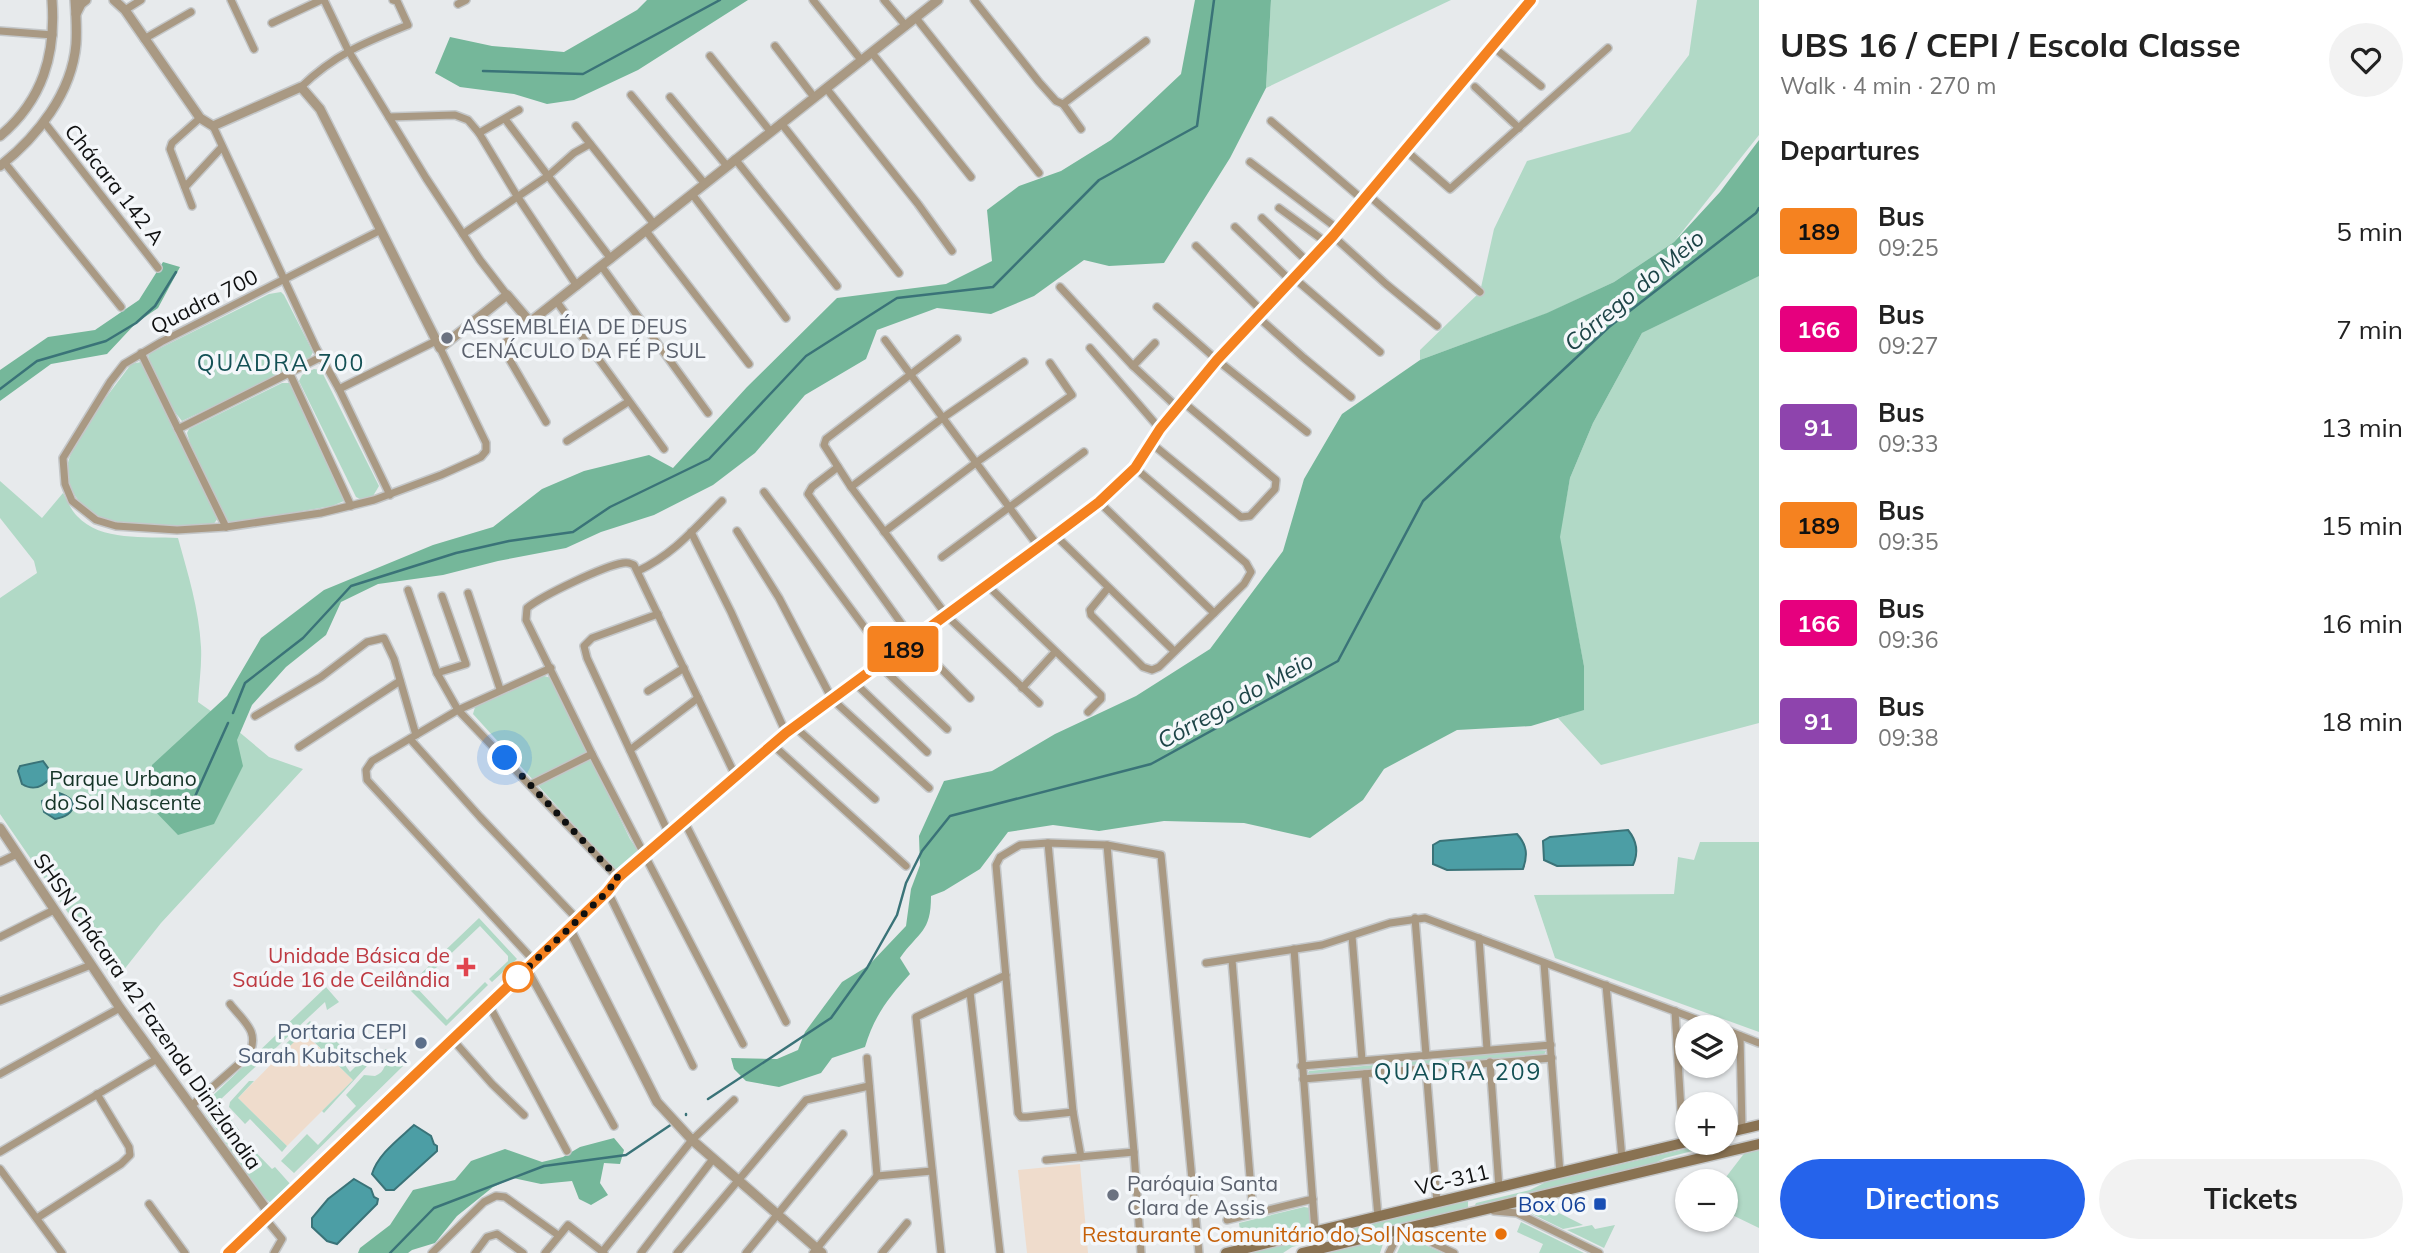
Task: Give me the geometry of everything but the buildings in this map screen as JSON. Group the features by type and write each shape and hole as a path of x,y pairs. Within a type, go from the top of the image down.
{"main road":[{"path":"1738,1130 1759,1125"},
{"name":"VC-311","path":"1300,1253 1759,1144"},
{"name":"VC-311","path":"1226,1253 1675,1145"},
{"path":"1698,1158 1703,1155"},
{"path":"1476,1212 1471,1207 1473,1199 1495,1189"},
{"path":"1300,1253 1337,1242 1342,1232 1333,1227"}],"street":[{"path":"0,136 31,104 47,67 53,35 52,0"},
{"path":"75,0 76,46 70,72 44,122 2,164 121,307"},
{"path":"76,16 81,4 86,0"},
{"path":"114,0 125,10 200,118 213,126 284,280 390,495"},
{"path":"125,10 141,0"},
{"path":"231,0 254,49"},
{"path":"272,23 323,0 348,50 463,234 530,322"},
{"path":"213,126 301,87 348,50 408,25 397,1 393,0"},
{"path":"458,4 466,0"},
{"path":"813,0 862,61"},
{"path":"884,0 905,26"},
{"path":"546,422 504,350 506,342 938,0"},
{"path":"974,0 1039,82 1056,101 1063,104 1081,129"},
{"path":"228,1253 535,962 618,878 786,733 1099,502 1135,468 1160,429 1217,360 1309,263 1531,0"},
{"path":"144,39 191,12"},
{"path":"916,18 1039,173"},
{"path":"0,31 53,35"},
{"path":"1063,104 1146,41"},
{"path":"775,46 814,97"},
{"path":"1492,46 1541,86"},
{"path":"1404,149 1450,189 1608,48"},
{"path":"872,53 971,177"},
{"path":"710,56 770,131"},
{"path":"301,87 320,109 438,344"},
{"path":"1475,87 1519,128"},
{"path":"826,88 952,251"},
{"path":"631,94 705,184"},
{"path":"670,97 727,166"},
{"path":"479,133 519,110"},
{"path":"389,117 455,115 468,120 577,286"},
{"path":"192,206 170,149 172,143 200,118"},
{"path":"505,119 611,259"},
{"path":"1271,121 1480,292"},
{"name":"Chácara 142 A","path":"44,122 158,268"},
{"path":"781,122 899,273"},
{"path":"576,125 749,364"},
{"path":"463,234 590,144"},
{"path":"185,187 222,147"},
{"path":"736,159 837,286"},
{"path":"1250,162 1385,284 1437,326"},
{"path":"692,194 786,318"},
{"path":"1279,208 1332,236"},
{"path":"1262,218 1309,263"},
{"path":"1235,227 1380,352"},
{"name":"Quadra 700","path":"381,230 141,353 124,365 110,382 63,458 65,484 72,501 96,520 116,526 177,530 226,527 287,519 351,506 390,495 481,457 486,451 486,443 438,344"},
{"path":"1196,246 1304,358 1351,397"},
{"path":"602,267 708,413"},
{"path":"1060,287 1133,366 1276,480 1275,489 1250,516 1241,517 1151,443"},
{"path":"339,389 438,344 507,295"},
{"path":"557,302 664,449"},
{"path":"1157,307 1217,360 1307,432"},
{"path":"885,340 1038,547"},
{"path":"957,340 826,439 825,447 851,487 947,616 1039,703"},
{"path":"1133,366 1155,343"},
{"path":"1090,348 1160,429"},
{"name":"Quadra 700","path":"141,353 226,527"},
{"path":"178,429 321,357"},
{"path":"851,487 944,417 1024,362"},
{"path":"884,532 1072,395 1050,363"},
{"path":"290,374 351,506"},
{"path":"567,441 628,402"},
{"path":"942,557 1084,452"},
{"path":"838,467 808,494 914,641 970,698"},
{"path":"1108,588 1090,612 1148,670 1156,669 1250,576 1250,568 1135,468"},
{"path":"764,492 884,662 947,729"},
{"path":"638,571 663,559 722,501"},
{"path":"1099,502 1214,612"},
{"path":"737,531 779,598 832,699 929,788"},
{"path":"691,532 731,611 786,733"},
{"path":"1055,535 1174,651"},
{"path":"736,777 638,571 630,563 621,563 565,586 527,608 526,620 592,754 743,1044"},
{"path":"988,586 1101,695 1101,699 1088,712"},
{"path":"408,590 437,673 458,710 618,878"},
{"path":"468,593 500,689"},
{"path":"437,673 466,664 442,596"},
{"path":"658,614 592,638 584,646 587,658 669,834"},
{"path":"255,716 321,677 367,642 384,638 394,659 413,737 480,817 578,920"},
{"path":"1022,688 1055,652"},
{"path":"535,962 367,780 366,770 372,761 458,710 551,667"},
{"path":"648,691 684,668"},
{"path":"299,747 400,681"},
{"path":"855,683 927,752"},
{"path":"630,750 698,698"},
{"path":"795,727 875,799"},
{"path":"773,745 906,866"},
{"path":"530,785 592,754"},
{"path":"684,821 786,1022"},
{"name":"SHSN Chácara 42 Fazenda Dinizlandia","path":"0,828 120,1008 267,1215"},
{"path":"1048,843 1073,1112 1081,1157"},
{"path":"1073,1112 1027,1117 1021,1117 1018,1113 996,865 1000,857 1020,845 1107,845 1161,855 1199,1253"},
{"path":"1107,845 1141,1253"},
{"path":"0,862 17,854"},
{"path":"607,892 693,1066"},
{"path":"0,937 54,910"},
{"path":"1415,918 1426,1055"},
{"path":"1206,963 1321,945 1415,918 1434,920 1686,1015"},
{"path":"569,928 657,1102 692,1140 817,1251 877,1176 867,1058"},
{"path":"1352,936 1362,1060"},
{"path":"1479,938 1487,1049"},
{"path":"1294,949 1315,1231"},
{"path":"1232,960 1253,1213"},
{"path":"1544,963 1560,1172"},
{"path":"0,1001 91,965"},
{"path":"527,969 614,1126"},
{"path":"941,1253 916,1017 1006,975"},
{"path":"1606,985 1622,1158"},
{"path":"970,992 1000,1253"},
{"path":"191,1106 249,1055 254,1043 253,1034 230,1004"},
{"path":"489,1005 567,1151"},
{"path":"0,1074 120,1008"},
{"path":"1675,1011 1681,1092"},
{"path":"1742,1129 1740,1036 1759,1043"},
{"path":"453,1040 524,1115"},
{"path":"1301,1066 1550,1045"},
{"path":"1303,1079 1552,1058"},
{"path":"0,1152 157,1059"},
{"path":"1490,1062 1495,1189"},
{"path":"1426,1068 1437,1203"},
{"path":"1365,1074 1378,1216"},
{"path":"677,1253 806,1100 869,1086"},
{"path":"37,1218 121,1164 130,1155 129,1147 97,1094"},
{"path":"545,1253 568,1225 603,1252 692,1140 734,1100"},
{"path":"746,1253 843,1134"},
{"path":"1046,1160 1134,1152"},
{"path":"641,1253 713,1158"},
{"path":"0,1169 62,1253"},
{"path":"877,1176 932,1171"},
{"path":"432,1253 484,1202 496,1196 505,1196 558,1235"},
{"path":"1227,1220 1313,1199"},
{"path":"1517,1213 1517,1206 1522,1200"},
{"path":"149,1204 185,1253"},
{"path":"1461,1215 1501,1210 1517,1213 1599,1253"},
{"path":"267,1215 282,1239 274,1253"},
{"path":"882,1253 907,1223"},
{"path":"1423,1224 1421,1229 1426,1239"},
{"path":"1389,1253 1401,1229 1453,1253"},
{"path":"475,1253 487,1237 496,1234 523,1253"}],"shaded area":[{"path":"303,1032 353,1080 287,1146 238,1098"},
{"path":"1080,1164 1088,1253 1027,1253 1018,1170"}],"green space":[{"path":"647,0 748,0 638,70 574,100 547,104 514,94 460,87 435,73 450,37 492,46 564,52 637,10"},
{"path":"1195,0 1271,0 1266,88 1230,158 1164,263 1109,266 1084,260 1034,296 991,314 937,308 877,330 866,359 805,395 755,453 713,485 654,515 601,532 566,548 443,575 378,584 341,602 326,635 286,667 252,705 237,740 243,766 214,824 178,835 150,806 152,765 227,696 261,638 324,590 433,545 493,527 542,489 584,471 649,455 673,468 747,387 837,298 946,284 992,261 987,210 1019,186 1061,171 1111,140 1181,74"},
{"path":"1271,0 1451,0 1266,88"},
{"path":"1697,0 1759,0 1759,135 1674,242 1614,282 1548,313 1420,360 1420,350 1480,292 1494,229 1527,161 1630,132 1689,55"},
{"path":"1759,140 1759,276 1642,333 1593,423 1570,478 1560,537 1584,666 1584,710 1531,726 1457,730 1384,769 1363,800 1310,838 1244,823 1164,821 1099,831 1053,825 1008,832 980,869 931,896 929,918 923,931 900,958 910,974 883,1007 865,1047 832,1058 821,1073 779,1087 746,1081 734,1069 731,1058 777,1059 798,1050 805,1032 842,982 868,966 906,926 911,889 920,865 919,836 944,781 992,771 1055,734 1136,696 1210,649 1283,551 1304,479 1342,414 1420,360 1547,313 1614,282 1674,242 1720,192"},
{"path":"163,262 180,267 158,308 136,323 107,354 51,364 0,401 0,370 48,337 95,330 139,300"},
{"path":"1759,274 1759,723 1601,765 1558,718 1584,709 1584,666 1559,537 1570,478 1593,423 1642,333"},
{"path":"281,292 313,352 308,362 182,421 174,411 148,354 269,294"},
{"path":"141,362 218,518 213,525 157,528 118,523 85,508 72,491 67,467 72,451 95,412 131,364"},
{"path":"314,369 321,370 379,486 373,496 360,499 356,497 299,381 302,375"},
{"path":"282,383 289,383 293,388 344,501 332,506 231,523 226,519 187,433 189,429"},
{"name":"Parque Urbano do Sol Nascente","path":"0,481 42,518 63,493 77,516 98,530 124,536 178,538 200,633 198,702 269,757 303,769 161,923 115,981 0,814 0,598 37,573 34,561 0,518"},
{"path":"544,676 552,678 630,839 641,855 621,873 615,870 473,714 475,707"},
{"path":"1700,842 1759,842 1759,1032 1738,1024 1738,1015 1712,1015 1555,958 1534,895 1674,894 1678,857 1694,860"},
{"path":"479,918 517,959 492,982 489,979 508,961 508,956 480,926 416,987 447,1020 485,982 488,985 446,1026 407,987"},
{"path":"326,987 339,1002 327,1010 325,1002 221,1099 222,1107 239,1130 237,1133 292,1186 272,1204 264,1198 205,1113 204,1104"},
{"path":"310,1021 318,1030 314,1033 317,1037 326,1031 349,1054 344,1056 349,1061 345,1065 350,1072 361,1061 367,1066 324,1113 322,1111 353,1080 304,1032 273,1063 273,1056"},
{"path":"386,1049 403,1066 294,1173 281,1161 307,1134 318,1145 356,1106 346,1095 364,1075 375,1076 381,1072 385,1064 382,1053"},
{"path":"1546,1051 1544,1055 1311,1076 1308,1073 1309,1071"},
{"path":"249,1081 254,1081 238,1098 287,1146 282,1152 250,1119 245,1124 229,1107 230,1102"},
{"path":"614,1138 624,1150 620,1164 604,1163 600,1183 608,1195 591,1205 579,1199 572,1181 541,1184 513,1178 493,1187 457,1216 435,1243 408,1253 358,1253 360,1248 390,1225 413,1190 455,1180 471,1161 505,1149 542,1162 563,1157 580,1147"},
{"path":"1759,1148 1759,1228 1738,1218 1738,1169 1732,1169 1746,1151"},
{"path":"1675,1151 1677,1155 1651,1165 1477,1207 1475,1205 1530,1190 1546,1182"},
{"path":"1468,1201 1468,1208 1347,1238 1347,1229"},
{"path":"1539,1203 1583,1225 1563,1229 1526,1211 1525,1207"},
{"path":"1304,1207 1310,1208 1312,1228 1309,1230 1258,1238 1242,1246 1239,1223"},
{"path":"1521,1222 1584,1253 1539,1253 1543,1244 1517,1232"},
{"path":"1592,1225 1595,1229 1615,1225 1604,1248 1567,1230"},
{"path":"1336,1233 1337,1236 1292,1247 1283,1253 1250,1253"},
{"path":"1405,1236 1443,1253 1397,1253"},
{"path":"1379,1239 1384,1241 1380,1253 1320,1253"}],"water":[{"path":"43,761 51,777 48,781 34,788 22,784 18,771 20,766"},
{"path":"59,793 70,799 73,807 67,814 55,819 44,812 42,801"},
{"path":"1628,830 1636,847 1633,865 1557,866 1544,860 1543,841 1550,837"},
{"path":"1517,834 1526,850 1523,869 1447,870 1433,864 1433,845 1440,841"},
{"path":"414,1125 431,1136 437,1151 394,1190 386,1190 372,1174 375,1167 390,1147"},
{"path":"354,1179 371,1189 374,1197 378,1199 377,1204 337,1244 327,1241 312,1227 312,1218 328,1199"}],"waterway":[{"path":"483,71 583,74 720,0"},
{"path":"233,713 245,683 303,638 351,586 456,553 509,541 573,532 610,507 709,459 806,356 897,298 993,287 1099,180 1197,126 1214,0"},
{"name":"Córrego do Meio","path":"708,1099 831,1018 867,968 897,915 906,883 922,851 950,816 1151,764 1338,661 1423,501 1609,327 1759,208"},
{"path":"0,389 37,361 106,341 136,323 155,306 176,272"},
{"path":"193,801 228,723"},
{"name":"Córrego do Meio","path":"390,1253 434,1208 544,1166 626,1155 672,1124"}],"bus line":[{"name":"189","path":"228,1253 607,892 618,878 795,727 1099,502 1135,468 1160,429 1217,360 1333,236 1531,0"}],"place":[{"name":"ASSEMBLÉIA DE DEUS CENÁCULO DA FÉ P SUL","path":"447,338"},
{"name":"Unidade Básica de Saúde 16 de Ceilândia","path":"466,967"},
{"name":"Portaria CEPI Sarah Kubitschek","path":"421,1043"},
{"name":"Paróquia Santa Clara de Assis","path":"1113,1195"},
{"name":"Box 06","path":"1600,1204"},
{"name":"Restaurante Comunitário do Sol Nascente","path":"1501,1234"}],"district":[{"name":"QUADRA 700","path":"281,362"},
{"name":"QUADRA 209","path":"1458,1071"}],"route":[{"path":"505,758 618,878 607,892 518,977"}]}
